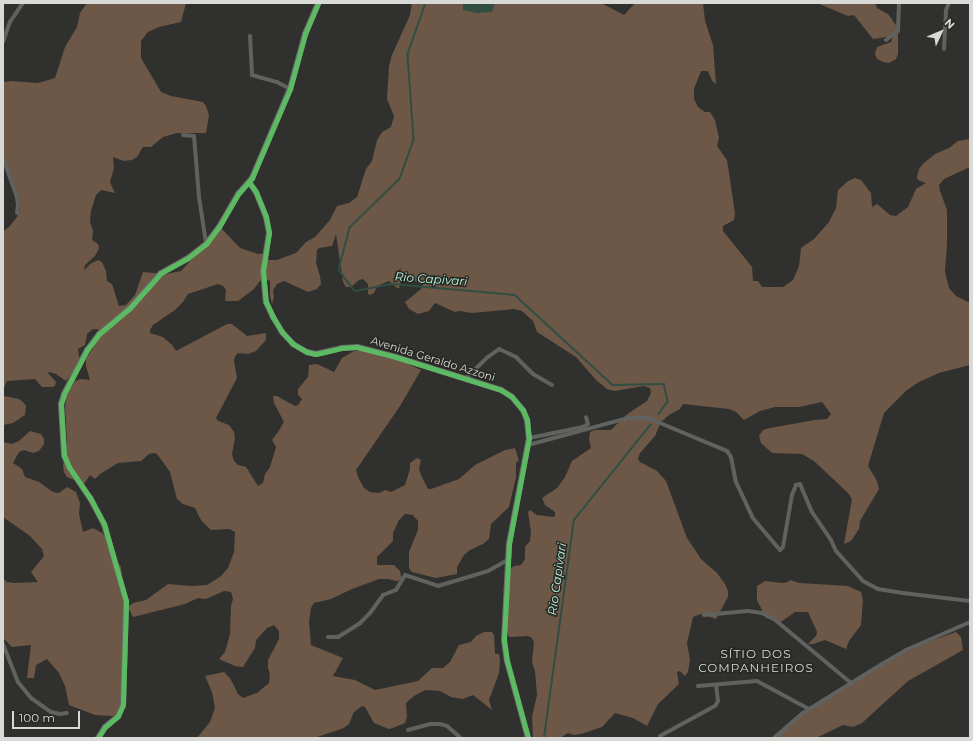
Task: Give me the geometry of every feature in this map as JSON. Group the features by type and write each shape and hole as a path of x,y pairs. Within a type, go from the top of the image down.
{"street":[{"path":"3,42 10,22 23,3"},
{"path":"98,738 106,727 118,716 123,705 126,601 104,524 64,455 62,401 69,382 83,357 99,334 129,309 162,273 188,258 206,244 239,193 249,182 290,89 305,34 318,3"},
{"path":"886,40 898,31 899,3"},
{"path":"944,49 946,10 949,3"},
{"path":"250,36 252,75 276,82 290,89"},
{"path":"183,135 194,136 199,197 206,244"},
{"path":"3,158 17,197 17,213"},
{"name":"Avenida Geraldo Azzoni","path":"249,182 256,192 266,217 269,233 264,270 266,302 278,326 293,344 307,352 316,354 341,348 366,349 501,390 512,397 523,410 529,438 508,560 504,640 507,661 528,738"},
{"path":"465,379 488,357 499,350 516,357 533,374 552,385"},
{"path":"529,438 583,428 588,424 586,417"},
{"path":"528,445 628,418 648,418 727,451 731,457 736,482 752,517 780,550 783,547 792,496 796,485 800,484 812,512 832,540 836,551 863,581 878,589 903,594 970,601"},
{"path":"328,637 338,637 360,623 370,614 383,595 396,590 405,575 438,586 488,572 508,560"},
{"path":"704,615 748,611 762,613 774,619 850,682"},
{"path":"774,738 809,709 850,682 906,650 970,622"},
{"path":"3,644 18,682 31,698 51,712 60,714 68,713"},
{"path":"698,686 757,681 809,709"},
{"path":"660,736 715,706 718,701 716,685"},
{"path":"408,730 431,724 440,724 447,726 461,738"}],"shaded area":[{"path":"87,3 186,3 181,22 159,27 148,32 141,41 141,58 161,92 171,96 203,102 209,115 206,133 177,133 163,137 151,147 143,147 137,157 132,160 124,161 113,157 114,168 110,182 115,193 101,190 96,195 91,211 90,222 93,231 92,240 98,244 99,248 95,256 85,265 84,271 90,264 98,260 102,262 106,271 107,281 112,284 119,306 126,305 135,295 143,272 166,274 181,271 221,228 240,248 258,254 270,253 267,258 269,260 277,260 296,253 306,242 315,237 330,220 337,206 349,203 357,197 366,169 372,161 377,140 382,132 391,127 394,116 387,99 389,66 392,55 410,15 412,3 601,3 624,15 635,3 703,3 705,21 713,45 716,84 712,81 708,71 701,71 694,89 694,99 698,107 705,112 710,112 715,120 719,138 717,146 727,160 735,213 734,220 723,226 723,231 752,267 753,281 758,281 762,287 783,287 793,280 799,266 801,248 814,239 829,222 836,208 838,190 848,181 855,178 861,180 871,193 872,207 877,204 890,215 896,216 908,207 916,189 926,183 918,180 917,177 919,169 924,163 935,154 949,148 958,141 970,139 970,167 944,179 939,185 947,210 945,272 949,288 956,296 970,303 970,365 939,373 919,382 907,390 884,413 868,466 877,481 879,489 860,521 859,529 851,541 844,544 852,499 848,493 814,461 802,454 772,453 761,443 759,436 763,430 770,428 827,419 831,414 822,402 799,407 775,407 760,411 744,420 736,412 729,409 683,404 680,409 669,415 661,422 655,436 640,453 638,459 640,462 657,471 666,481 687,538 701,559 717,573 725,584 728,591 728,597 716,619 701,614 693,617 687,643 690,660 688,672 685,676 680,671 677,672 679,684 658,704 647,726 633,718 615,713 602,727 581,734 574,735 568,733 560,738 533,738 532,717 537,695 535,671 532,662 534,642 532,638 528,636 510,637 508,635 505,586 511,568 521,565 525,559 525,547 530,541 531,532 528,512 530,510 537,515 555,516 555,512 545,505 542,498 557,488 565,477 572,461 591,448 589,439 590,432 595,430 611,430 626,415 647,401 651,393 650,388 644,386 615,391 607,389 596,380 576,357 537,332 533,321 522,311 514,309 472,313 459,311 455,312 435,303 429,311 418,314 409,309 405,302 421,289 424,283 411,280 408,274 402,278 399,288 389,281 377,286 374,293 370,295 368,294 368,284 363,279 359,280 351,287 346,287 343,282 336,234 332,246 319,248 317,250 316,263 321,284 317,289 308,292 284,281 277,284 273,290 274,297 272,304 270,296 270,281 265,279 260,281 254,289 238,301 225,301 226,290 223,286 218,284 188,294 175,310 153,325 150,330 150,333 163,337 176,351 227,324 232,324 247,336 266,333 266,340 256,351 248,354 238,353 235,356 234,361 237,378 216,418 218,421 229,425 234,432 235,438 232,454 234,461 238,465 246,467 258,486 263,483 265,474 270,467 276,447 272,440 284,422 274,403 273,396 277,396 295,406 298,405 302,399 298,395 298,389 308,377 309,365 317,364 334,372 342,358 354,351 361,350 402,361 421,370 400,406 356,470 364,488 370,492 379,493 385,490 391,492 405,485 410,469 410,463 417,458 421,460 419,469 428,489 459,479 475,465 505,450 515,448 519,461 516,462 516,477 509,507 491,524 489,539 464,555 457,567 457,574 436,578 412,572 409,568 409,552 418,530 418,521 413,515 405,514 399,520 393,533 393,541 377,557 377,565 394,565 400,571 402,580 396,581 379,579 331,599 314,603 311,608 309,622 311,645 343,658 333,676 355,680 375,690 418,681 432,668 443,668 450,662 459,645 471,642 476,636 484,632 492,632 494,635 495,654 499,654 500,661 499,673 489,700 492,710 473,695 463,699 451,697 440,691 425,690 414,696 406,703 407,717 405,723 389,729 374,723 365,707 362,706 354,712 349,724 344,728 314,738 197,738 210,722 215,708 212,692 205,676 224,672 230,678 238,694 243,698 257,693 269,683 270,674 268,660 279,639 279,631 274,625 267,628 256,640 255,648 243,667 235,666 219,659 225,652 230,634 231,606 233,599 231,592 224,591 206,599 198,598 185,604 133,617 128,607 133,603 146,600 168,584 192,586 207,585 221,576 228,568 234,552 235,532 229,529 211,530 201,520 195,508 183,504 177,499 170,472 157,454 154,453 149,454 141,461 118,463 100,474 95,479 90,475 84,484 67,477 63,466 67,443 65,408 66,396 75,381 81,379 90,380 86,366 86,359 101,335 101,331 97,329 93,329 87,334 85,345 78,349 80,363 66,381 56,374 49,372 48,373 56,382 55,386 52,387 42,387 35,379 7,381 4,388 4,396 19,399 26,406 25,415 13,423 3,425 3,231 9,227 17,217 20,209 19,197 3,161 3,82 12,81 38,83 55,78 65,47 77,27 80,13"},
{"path":"463,3 495,3 492,12 476,13 463,10"},
{"path":"817,3 875,3 877,8 888,14 898,28 898,54 896,59 889,63 883,62 877,59 875,54 877,47 891,42 893,36 873,39 854,15 848,16"},
{"path":"30,431 41,434 44,439 44,444 39,451 33,453 24,450 19,452 13,463 22,469 25,477 39,482 53,492 59,493 67,487 76,492 80,503 79,514 83,532 93,528 102,533 108,540 115,559 121,567 124,607 125,683 119,712 113,716 95,715 69,705 65,686 59,673 47,659 36,665 34,678 27,678 31,645 12,647 3,638 3,578 7,582 15,583 38,582 31,572 44,556 42,549 30,536 3,517 3,442 12,444 19,441"},
{"path":"790,580 799,583 848,586 861,592 863,601 861,625 849,641 846,649 825,640 808,644 816,636 817,632 808,612 795,612 781,622 766,618 757,600 757,586 765,581 782,583"},
{"path":"956,632 961,637 963,650 908,681 862,723 853,727 843,725 816,738 777,738 782,731 802,715 909,649"}],"waterway":[{"name":"Rio Capivari","path":"426,3 408,54 414,140 400,179 350,228 339,270 355,291 392,284 515,295 613,385 664,384 668,402 659,414"},
{"name":"Rio Capivari","path":"544,738 574,520 650,425"}],"cycle path":[{"path":"98,738 105,727 118,716 123,705 126,601 104,524 90,498 69,467 64,455 61,404 64,394 87,350 99,334 129,309 161,273 188,258 206,244 219,227 239,193 252,178 290,89 305,34 318,3"},
{"path":"249,182 256,192 266,217 269,233 263,270 266,302 282,332 293,344 307,352 316,354 341,348 357,347 396,357 501,390 512,397 523,410 527,420 529,438 509,544 504,640 507,661 528,738"}],"district":[{"name":"SÍTIO DOS COMPANHEIROS","path":"756,661"}]}
